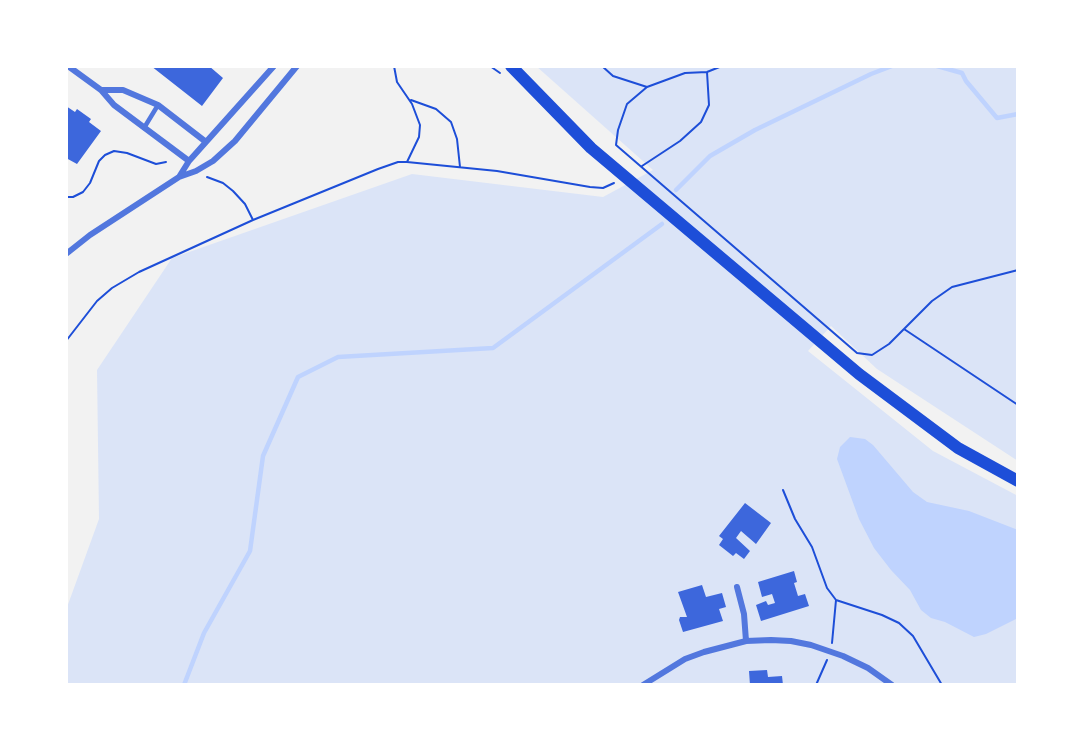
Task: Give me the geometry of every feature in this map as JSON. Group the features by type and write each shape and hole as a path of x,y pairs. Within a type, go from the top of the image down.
{"main road":[{"path":"511,66 591,148 859,374 958,448 1018,481"}],"street":[{"path":"68,66 101,90 114,105 189,161"},
{"path":"178,177 189,161 274,66"},
{"path":"66,254 90,235 178,177 196,171 213,161 234,141 297,66"},
{"path":"101,90 123,90 158,105 207,142"},
{"path":"737,587 744,614 746,641"},
{"path":"643,685 685,659 746,641 791,641 830,651 868,668 892,685"}],"lane":[{"path":"144,128 158,105"}],"path":[{"path":"394,66 397,82 415,110 420,131 407,162"},
{"path":"602,66 614,76 647,87"},
{"path":"722,66 706,72 685,74 647,87 627,104 618,130 616,145 857,353 872,355 889,344 932,301 952,287 1018,270"},
{"path":"634,171 680,141 701,122 710,105 706,72"},
{"path":"409,98 442,113 451,122 457,139 460,167"},
{"path":"66,197 73,197 83,192 90,183 99,161 114,151 127,153 156,164 166,162"},
{"path":"66,341 97,301 123,281 203,241 398,162 460,167 590,187 603,188 616,182"},
{"path":"207,177 233,190 253,220"},
{"path":"904,329 1018,405"},
{"path":"783,490 795,519 812,547 827,588 836,600 899,623 919,645 942,685"},
{"path":"816,685 834,638 836,600"}],"shaded area":[{"path":"536,66 1018,66 1018,461 877,369 831,326 808,351 933,451 1018,496 1018,685 66,685 66,610 99,519 97,370 172,258 412,174 603,197 653,170"}],"water":[{"path":"850,437 865,439 873,445 913,492 927,502 969,511 1018,530 1018,618 986,634 974,637 945,622 931,618 921,610 910,590 874,548 859,519 837,459 840,447"}],"building":[{"path":"151,66 209,66 223,78 202,106"},
{"path":"66,106 75,112 77,109 91,119 89,122 101,131 77,164 66,158 68,148 66,146"},
{"path":"745,503 771,523 756,544 741,531 736,538 750,551 744,559 736,553 733,556 719,545 723,539 719,536"},
{"path":"794,571 797,582 794,583 798,596 805,594 809,606 761,621 756,605 766,601 768,605 775,603 772,594 762,597 758,582"},
{"path":"702,585 706,597 722,593 726,607 719,609 723,621 683,632 679,620 680,617 687,617 678,592"},
{"path":"767,670 768,677 782,676 783,685 750,685 749,671"}],"waterway":[{"path":"676,190 710,156 755,130 892,66"},
{"path":"937,66 962,73 997,118 1018,114"},
{"path":"184,685 204,633 250,551 263,456 298,377 338,357 493,348 662,224"}]}
